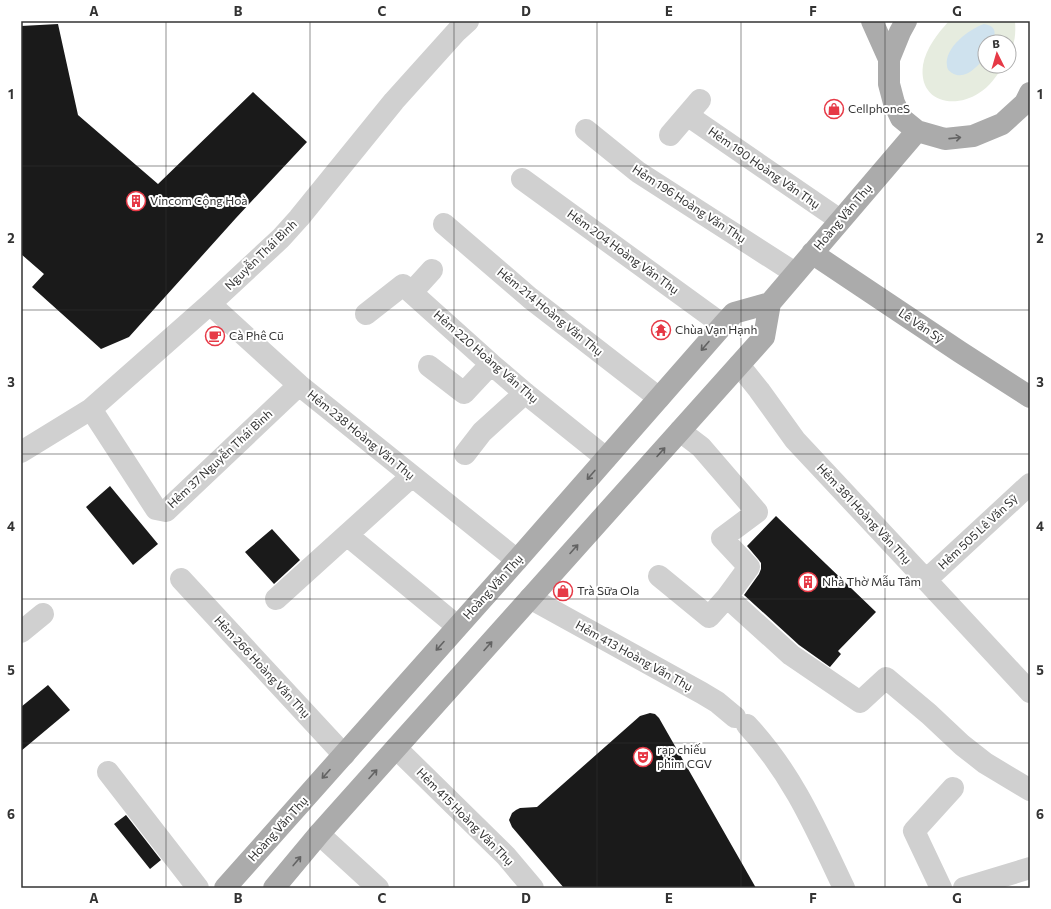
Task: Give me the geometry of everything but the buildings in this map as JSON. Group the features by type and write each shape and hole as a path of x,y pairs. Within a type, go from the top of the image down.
{"main road":[{"path":"872,21 889,59"},
{"path":"906,21 889,59 889,84 894,103 901,118 917,131 945,139 973,136 1002,124 1028,98"},
{"name":"Hoàng Văn Thụ","path":"274,888 319,834 764,337 770,303 917,131"},
{"name":"Lê Văn Sỹ","path":"812,253 1030,397"},
{"name":"Hoàng Văn Thụ","path":"225,888 517,560 734,313 770,303"}],"street":[{"name":"Nguyễn Thái Bình","path":"21,452 91,409 210,304 281,238 458,24"},
{"name":"Hẻm 190 Hoàng Văn Thụ","path":"670,135 693,108 840,220"},
{"name":"Hẻm 196 Hoàng Văn Thụ","path":"586,130 638,172 795,273"},
{"name":"Hẻm 204 Hoàng Văn Thụ","path":"522,178 723,325"},
{"name":"Hẻm 214 Hoàng Văn Thụ","path":"444,224 530,298 659,398"},
{"path":"366,314 403,284 412,292 432,270"},
{"name":"Hẻm 220 Hoàng Văn Thụ","path":"412,292 491,364 606,458"},
{"name":"Hẻm 238 Hoàng Văn Thụ","path":"210,304 299,385 517,560"},
{"path":"429,366 464,393 491,364"},
{"name":"Hẻm 381 Hoàng Văn Thụ","path":"739,365 795,440 1030,692"},
{"name":"Hẻm 37 Nguyễn Thái Bình","path":"91,409 156,509 166,511 299,385"},
{"path":"465,454 482,432 525,393"},
{"path":"659,576 709,617 727,598 749,567 722,538 757,512 701,448 680,431"},
{"path":"276,599 412,476"},
{"name":"Hẻm 505 Lê Văn Sỹ","path":"926,580 1030,484"},
{"path":"347,535 457,626"},
{"name":"Hẻm 266 Hoàng Văn Thụ","path":"181,579 344,755"},
{"name":"Hẻm 413 Hoàng Văn Thụ","path":"530,598 702,693 717,702 741,721 760,740 796,791 844,888"},
{"path":"727,598 791,655 860,702 886,678 929,714 962,745 985,762 1030,790"},
{"path":"21,632 43,614"},
{"name":"Hẻm 415 Hoàng Văn Thụ","path":"396,748 506,856 533,888"},
{"path":"108,772 198,888"},
{"path":"941,888 914,831 953,788"},
{"path":"319,834 378,888"},
{"path":"964,888 1030,868"}],"shaded area":[{"path":"949,21 1015,21 1015,34 977,34 977,74 998,74 983,91 959,101 939,99 926,87 923,77 923,65 927,53 937,36"}],"water":[{"path":"984,24 991,26 995,34 977,34 977,66 966,74 957,75 952,73 947,68 949,53 959,40 971,30"}],"place":[{"name":"CellphoneS","path":"834,109"},
{"name":"Vincom Cộng Hoà","path":"136,201"},
{"name":"Chùa Vạn Hạnh","path":"661,330"},
{"name":"Cà Phê Cũ","path":"215,336"},
{"name":"Nhà Thờ Mẫu Tâm","path":"808,582"},
{"name":"Trà Sữa Ola","path":"563,591"},
{"name":"rạp chiếu phim CGV","path":"643,757"}]}
